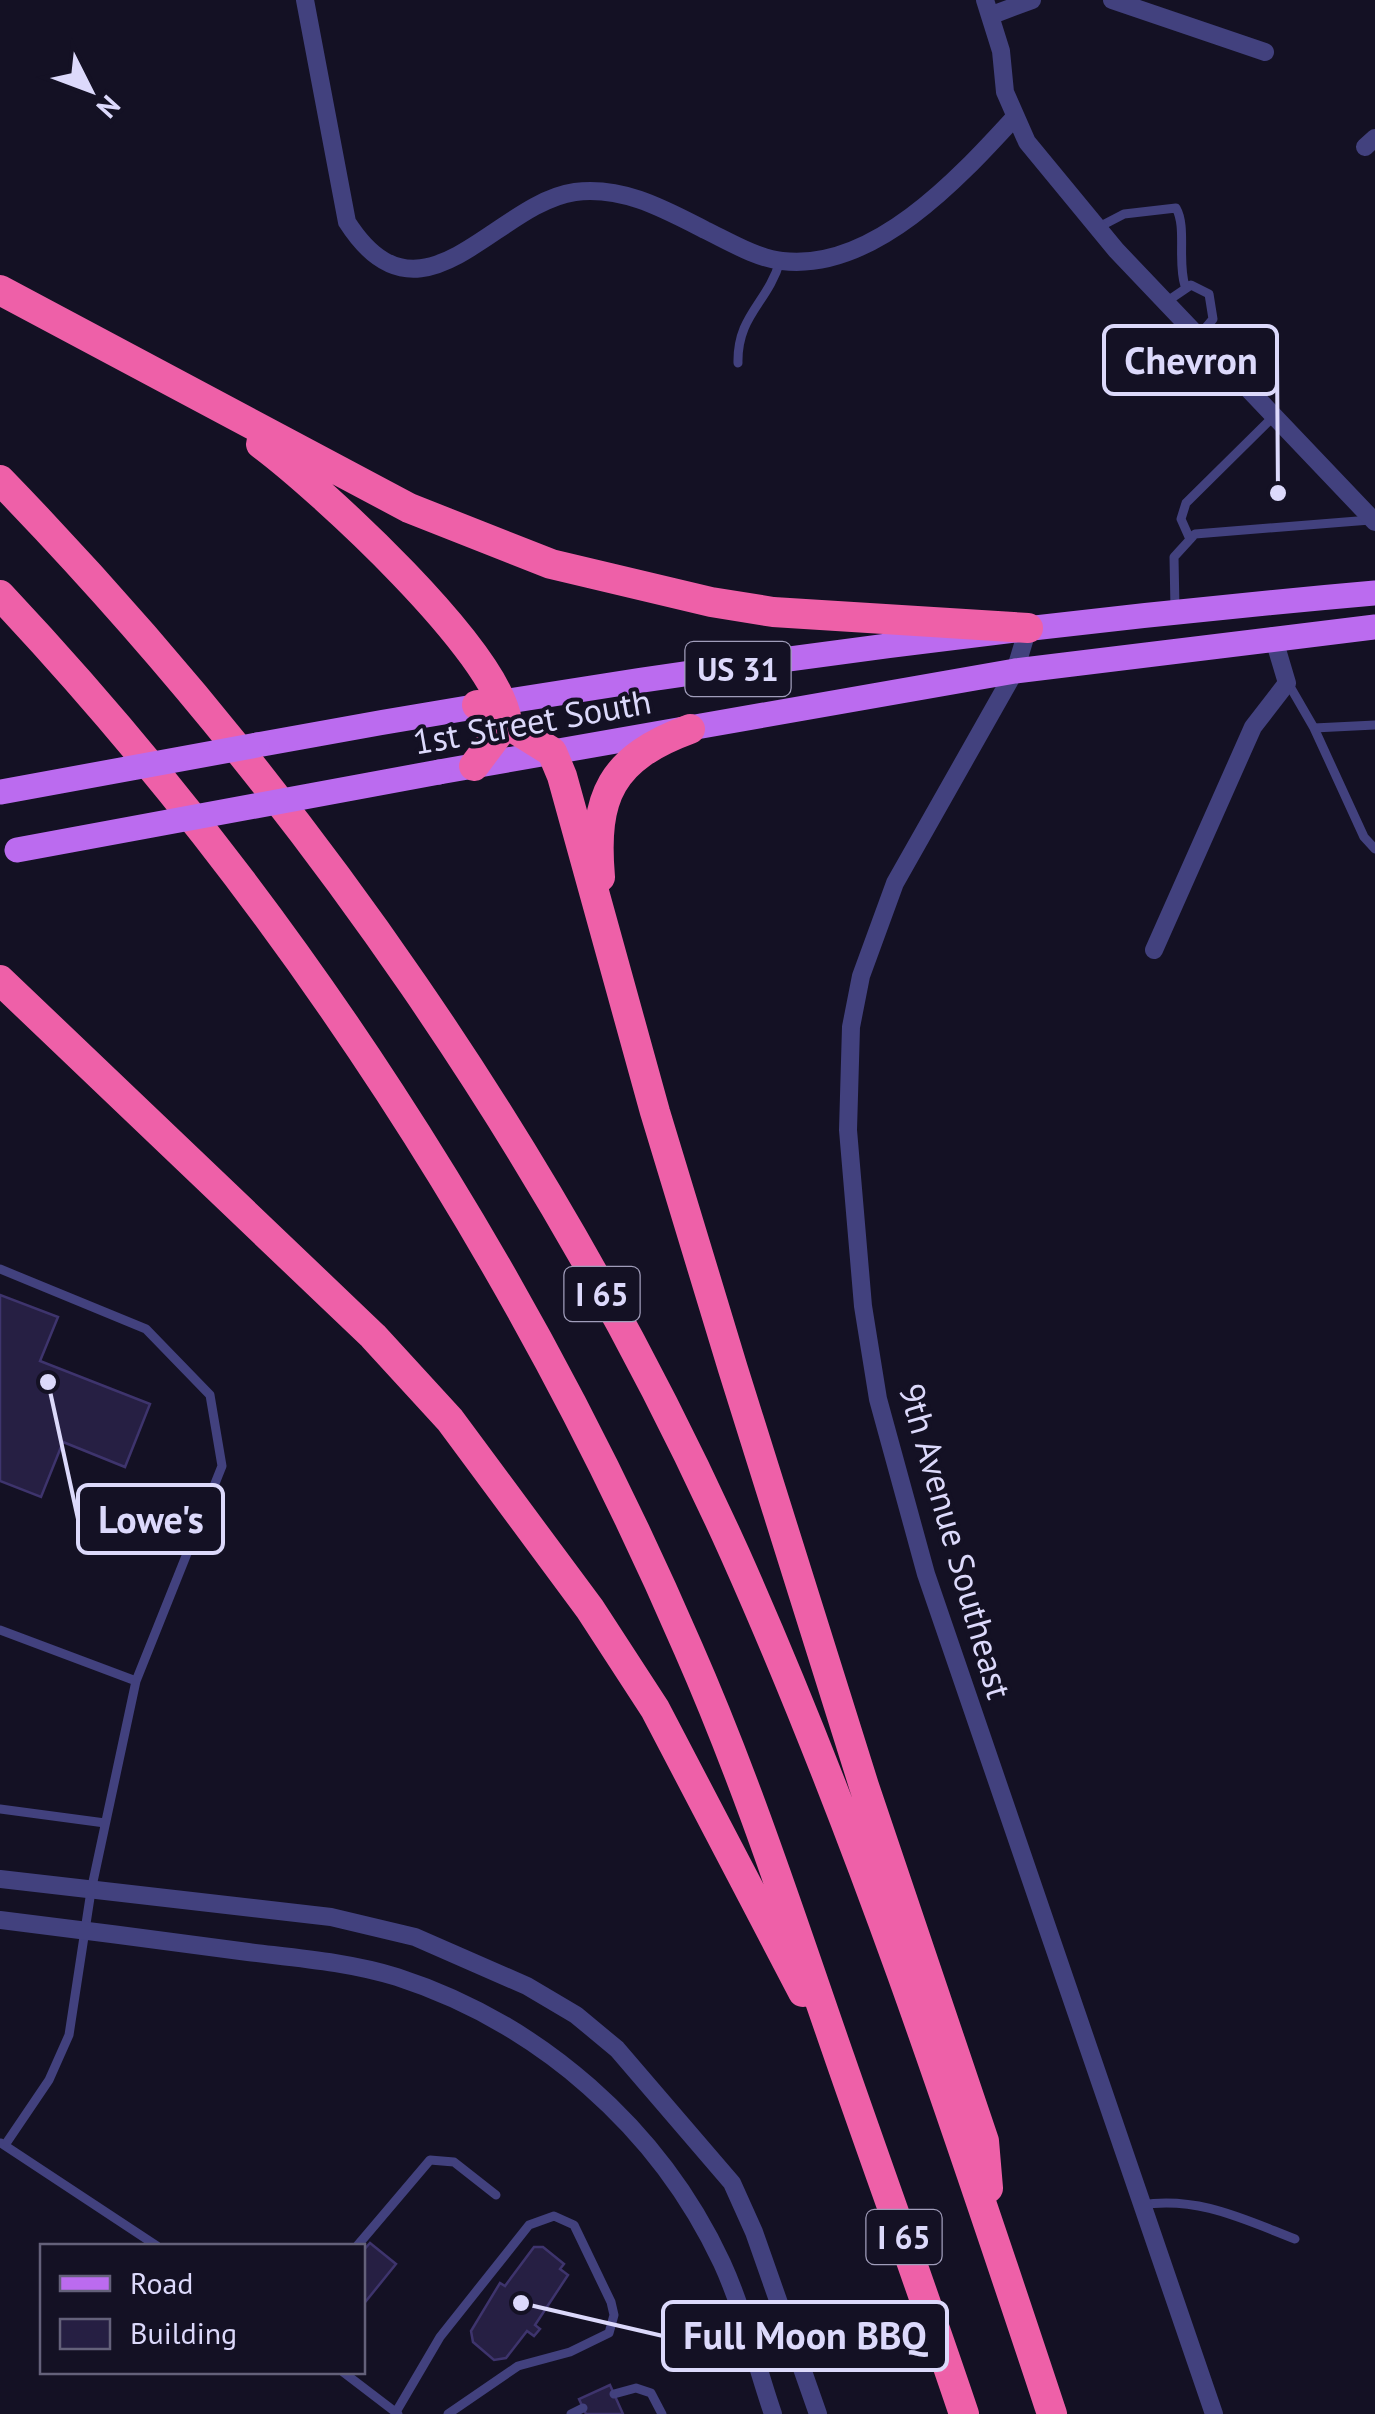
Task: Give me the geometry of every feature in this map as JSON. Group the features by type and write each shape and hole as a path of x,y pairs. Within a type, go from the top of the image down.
{"highway":[{"path":"0,290 409,508 552,564 711,602 773,612 1028,628"},
{"path":"180,384 272,452 450,624 484,710 474,766"},
{"name":"I 65","path":"0,480 161,657 318,852 498,1118 597,1284 735,1555 832,1792 992,2230 1052,2414"},
{"name":"I 65","path":"0,595 101,709 290,950 418,1140 515,1299 605,1471 688,1647 769,1848 964,2414"},
{"path":"484,710 552,752 604,920 654,1112 733,1368 864,1786 984,2141 992,2230"},
{"path":"604,920 598,850 604,798 622,769 652,743 690,729"},
{"path":"7,989 360,1324 450,1420 590,1609 655,1709 740,1879 841,2060"}],"main road":[{"name":"1st Street South","path":"0,793 484,710 1028,628 1375,593"},
{"name":"1st Street South","path":"9,851 1015,670 1273,636 1375,627"}],"street":[{"path":"306,0 347,222 364,246 410,269 467,254 541,204 575,192 630,196 780,261 823,257 899,226 948,186 1014,118"},
{"path":"1032,0 988,8 1014,118 1038,157 1097,228 1272,418 1374,521"},
{"path":"1112,0 1265,52"},
{"name":"9th Avenue Southeast","path":"1028,628 1015,670 915,840 876,931 852,1027 851,1184 878,1399 904,1506 1214,2414"},
{"path":"1154,950 1254,727 1288,683 1273,636"},
{"path":"0,1879 331,1917 415,1937 527,1986 576,2015 618,2048 732,2183 754,2232 818,2414"},
{"path":"0,1920 332,1963 394,1976 507,2025 564,2064 639,2137 691,2205 724,2266 773,2414"}],"lane":[{"path":"1097,228 1124,214 1176,208 1181,220 1179,265 1185,286"},
{"path":"738,363 738,335 774,282 780,261"},
{"path":"1166,302 1185,286"},
{"path":"1185,286 1204,290 1212,302 1213,319 1198,337"},
{"path":"1188,537 1180,519 1186,503 1272,418"},
{"path":"1188,537 1374,521"},
{"path":"1175,613 1172,565 1188,537"},
{"path":"1288,683 1314,728 1364,837 1375,850"},
{"path":"1314,728 1375,725"},
{"path":"0,1269 146,1330 210,1395 222,1466 136,1681 91,1892 69,2035 61,2057 2,2143 154,2244"},
{"path":"0,1630 136,1681"},
{"path":"0,1809 105,1823"},
{"path":"359,2244 430,2160 454,2162 496,2195"},
{"path":"1142,2205 1168,2200 1202,2203 1295,2239"},
{"path":"346,2374 397,2413 440,2336 529,2225 554,2216 574,2225 611,2302 614,2315 609,2333 570,2352 518,2366 448,2414"},
{"path":"614,2394 636,2388 650,2393 662,2414"},
{"path":"572,2414 583,2408"}],"building":[{"path":"0,1295 58,1317 40,1361 150,1404 125,1467 63,1442 41,1497 0,1481"},
{"path":"370,2243 396,2264 365,2302 365,2249"},
{"path":"534,2247 543,2247 564,2264 560,2269 568,2275 535,2325 540,2329 534,2336 527,2331 506,2358 494,2360 473,2342 471,2331 500,2283 505,2286"},
{"path":"610,2385 623,2414 586,2414 579,2399"}],"place":[{"name":"Chevron","path":"1278,493"},
{"name":"Lowe's","path":"48,1382"},
{"name":"Full Moon BBQ","path":"521,2303"}]}
